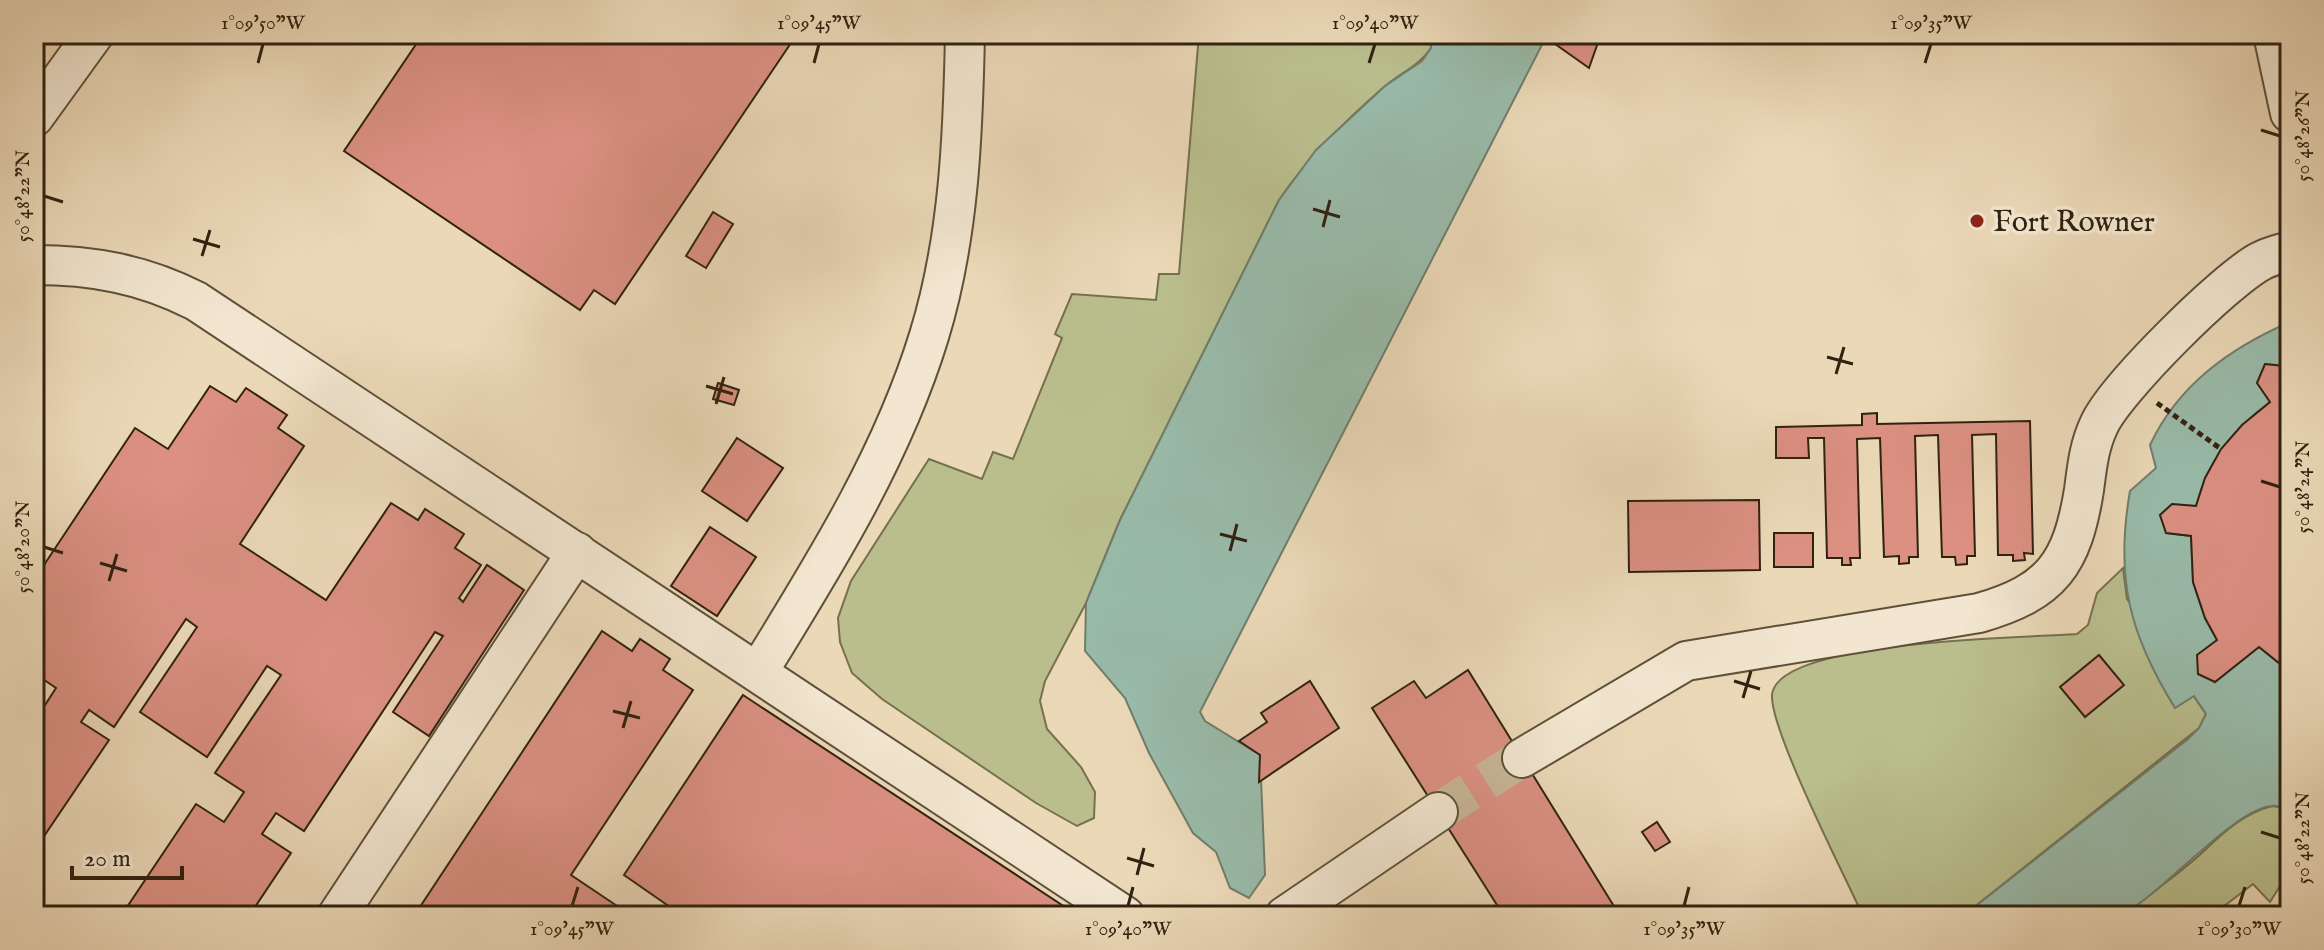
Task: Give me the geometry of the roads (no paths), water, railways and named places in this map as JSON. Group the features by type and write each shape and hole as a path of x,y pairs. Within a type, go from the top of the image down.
{"lane":[{"path":"34,117 94,34"},
{"path":"758,672 843,531 897,423 918,370 937,309 952,223 961,143 965,34"},
{"path":"2273,34 2290,113"},
{"path":"1522,758 1686,661 1979,613 2021,599 2040,588 2054,575 2073,540 2089,453 2112,401 2238,278 2261,261 2290,251"},
{"path":"34,265 87,266 124,273 196,301 1125,916"},
{"path":"337,916 577,552"},
{"path":"1285,916 1438,812"}],"tunnel":[{"path":"1438,812 1522,758"}],"place":[{"name":"Fort Rowner","path":"1977,221"}]}
